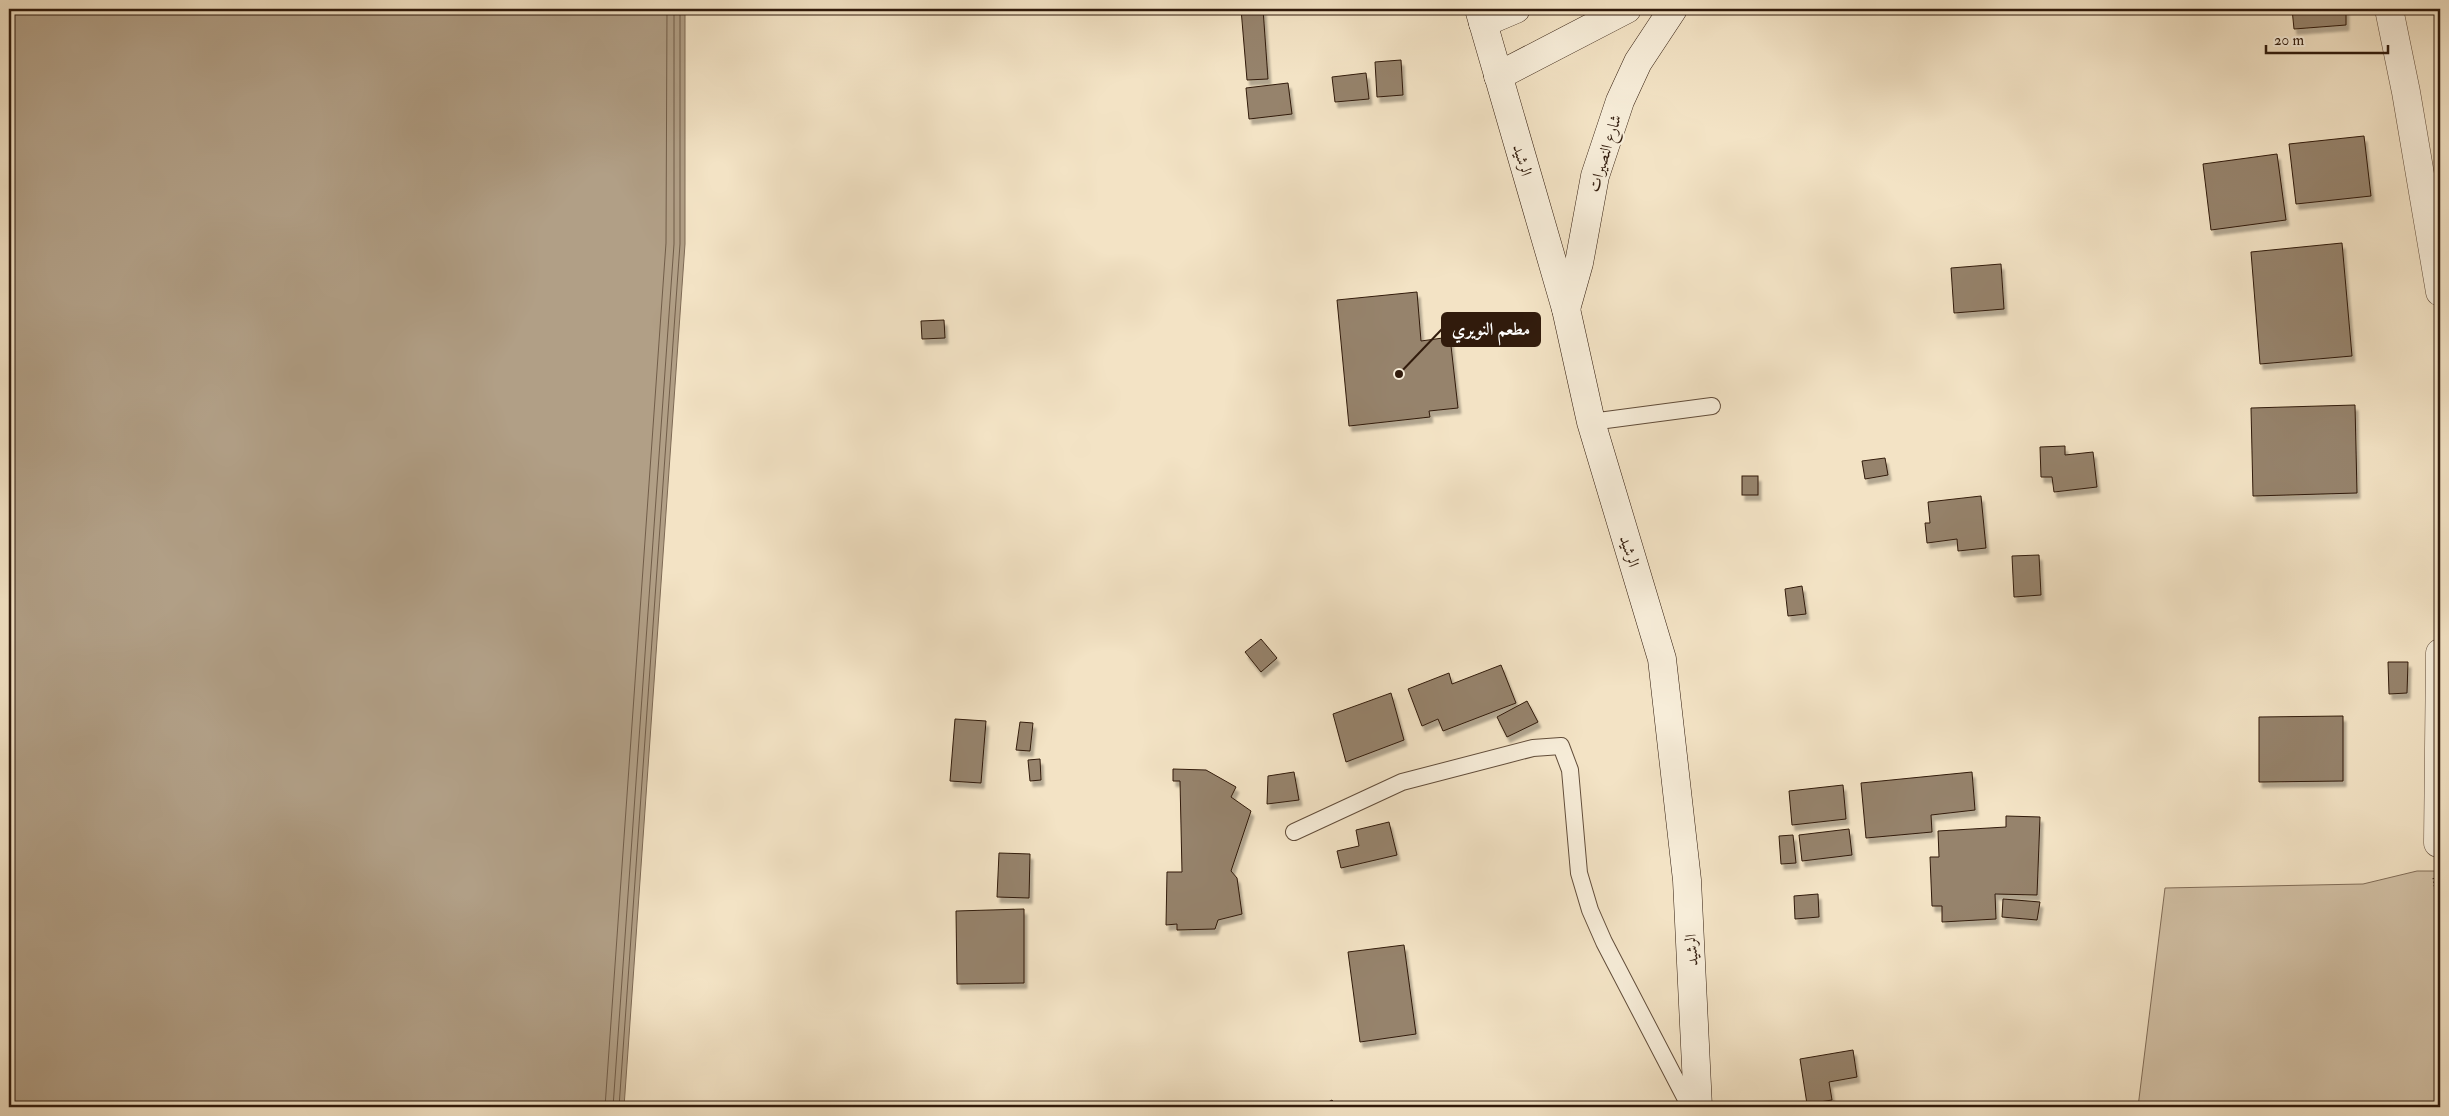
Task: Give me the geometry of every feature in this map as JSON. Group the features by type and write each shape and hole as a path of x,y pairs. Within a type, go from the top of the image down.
{"main road":[{"path":"1481,16 1516,9"},
{"path":"1498,76 1627,9"},
{"name":"شارع النصيرات","path":"1566,310 1579,263 1595,176 1614,119 1638,62 1673,9"},
{"path":"2389,9 2406,92 2440,292"},
{"name":"الرشيد","path":"1481,16 1566,310 1591,422 1662,659 1687,880 1698,1107"},
{"path":"2438,843 2440,653"}],"lane":[{"path":"1591,422 1712,406"},
{"path":"1294,832 1402,782 1533,748 1561,746 1570,770 1579,873 1590,910 1604,942 1690,1107"}],"path":[{"path":"2438,843 2434,885 2440,923"}],"shaded area":[{"path":"2417,871 2440,871 2440,1107 2138,1107 2165,888 2363,884"}],"water":[{"path":"9,9 685,9 685,244 624,1107 9,1107"}],"building":[{"path":"1241,9 1263,9 1268,79 1247,80"},
{"path":"2292,9 2346,9 2346,25 2294,29"},
{"path":"1401,60 1403,95 1377,97 1375,62"},
{"path":"1366,73 1369,99 1335,102 1332,77"},
{"path":"1288,83 1292,114 1249,119 1246,88"},
{"path":"2364,136 2371,196 2296,204 2289,144"},
{"path":"2277,154 2286,220 2211,230 2203,164"},
{"path":"2342,243 2352,356 2260,364 2251,252"},
{"path":"2001,264 2004,309 1954,313 1951,268"},
{"path":"1417,292 1421,341 1450,337 1458,408 1429,411 1430,417 1349,426 1337,300"},
{"path":"944,320 945,338 922,339 921,321"},
{"path":"2355,405 2357,493 2253,496 2251,408"},
{"path":"2065,446 2065,455 2093,452 2097,487 2054,492 2052,477 2041,477 2040,447"},
{"path":"1885,458 1888,475 1865,479 1862,461"},
{"path":"1742,476 1758,476 1758,495 1742,495"},
{"path":"1981,496 1986,548 1958,551 1957,539 1927,543 1925,523 1930,523 1928,502"},
{"path":"2039,555 2041,595 2014,597 2012,556"},
{"path":"1802,586 1806,614 1788,616 1785,589"},
{"path":"1261,639 1277,658 1261,672 1245,652"},
{"path":"2388,662 2408,662 2407,693 2389,694"},
{"path":"1501,665 1516,703 1443,731 1438,719 1422,726 1408,689 1449,673 1452,684"},
{"path":"1391,693 1404,740 1346,762 1333,714"},
{"path":"1527,701 1538,722 1507,737 1497,717"},
{"path":"2343,716 2343,781 2259,782 2259,717"},
{"path":"955,719 986,721 981,783 950,781"},
{"path":"1020,722 1033,723 1030,751 1016,750"},
{"path":"1040,759 1041,780 1030,781 1028,760"},
{"path":"1173,769 1206,770 1236,787 1231,797 1251,811 1231,871 1237,878 1242,914 1218,920 1215,929 1177,930 1177,924 1166,925 1167,872 1182,872 1180,781 1173,781"},
{"path":"1294,772 1299,800 1267,804 1268,776"},
{"path":"1972,772 1975,810 1931,815 1932,832 1866,838 1861,783"},
{"path":"1843,785 1846,819 1792,825 1789,791"},
{"path":"2006,816 2040,817 2037,895 1995,894 1996,919 1942,922 1942,906 1932,906 1930,857 1939,857 1938,831 2006,827"},
{"path":"1389,822 1397,855 1341,868 1337,851 1359,846 1356,830"},
{"path":"1849,829 1852,855 1802,861 1799,835"},
{"path":"1793,835 1796,863 1781,864 1779,836"},
{"path":"999,853 1030,854 1029,898 997,897"},
{"path":"1818,894 1819,917 1795,919 1794,896"},
{"path":"2003,899 2040,902 2037,920 2002,917"},
{"path":"1024,909 1024,983 957,984 956,911"},
{"path":"1404,945 1416,1034 1360,1042 1348,952"},
{"path":"1853,1050 1857,1077 1829,1082 1832,1100 1807,1104 1800,1059"},
{"path":"1332,1100 1337,1107 1319,1107"}],"place":[{"name":"مطعم النويري","path":"1399,374"}]}
